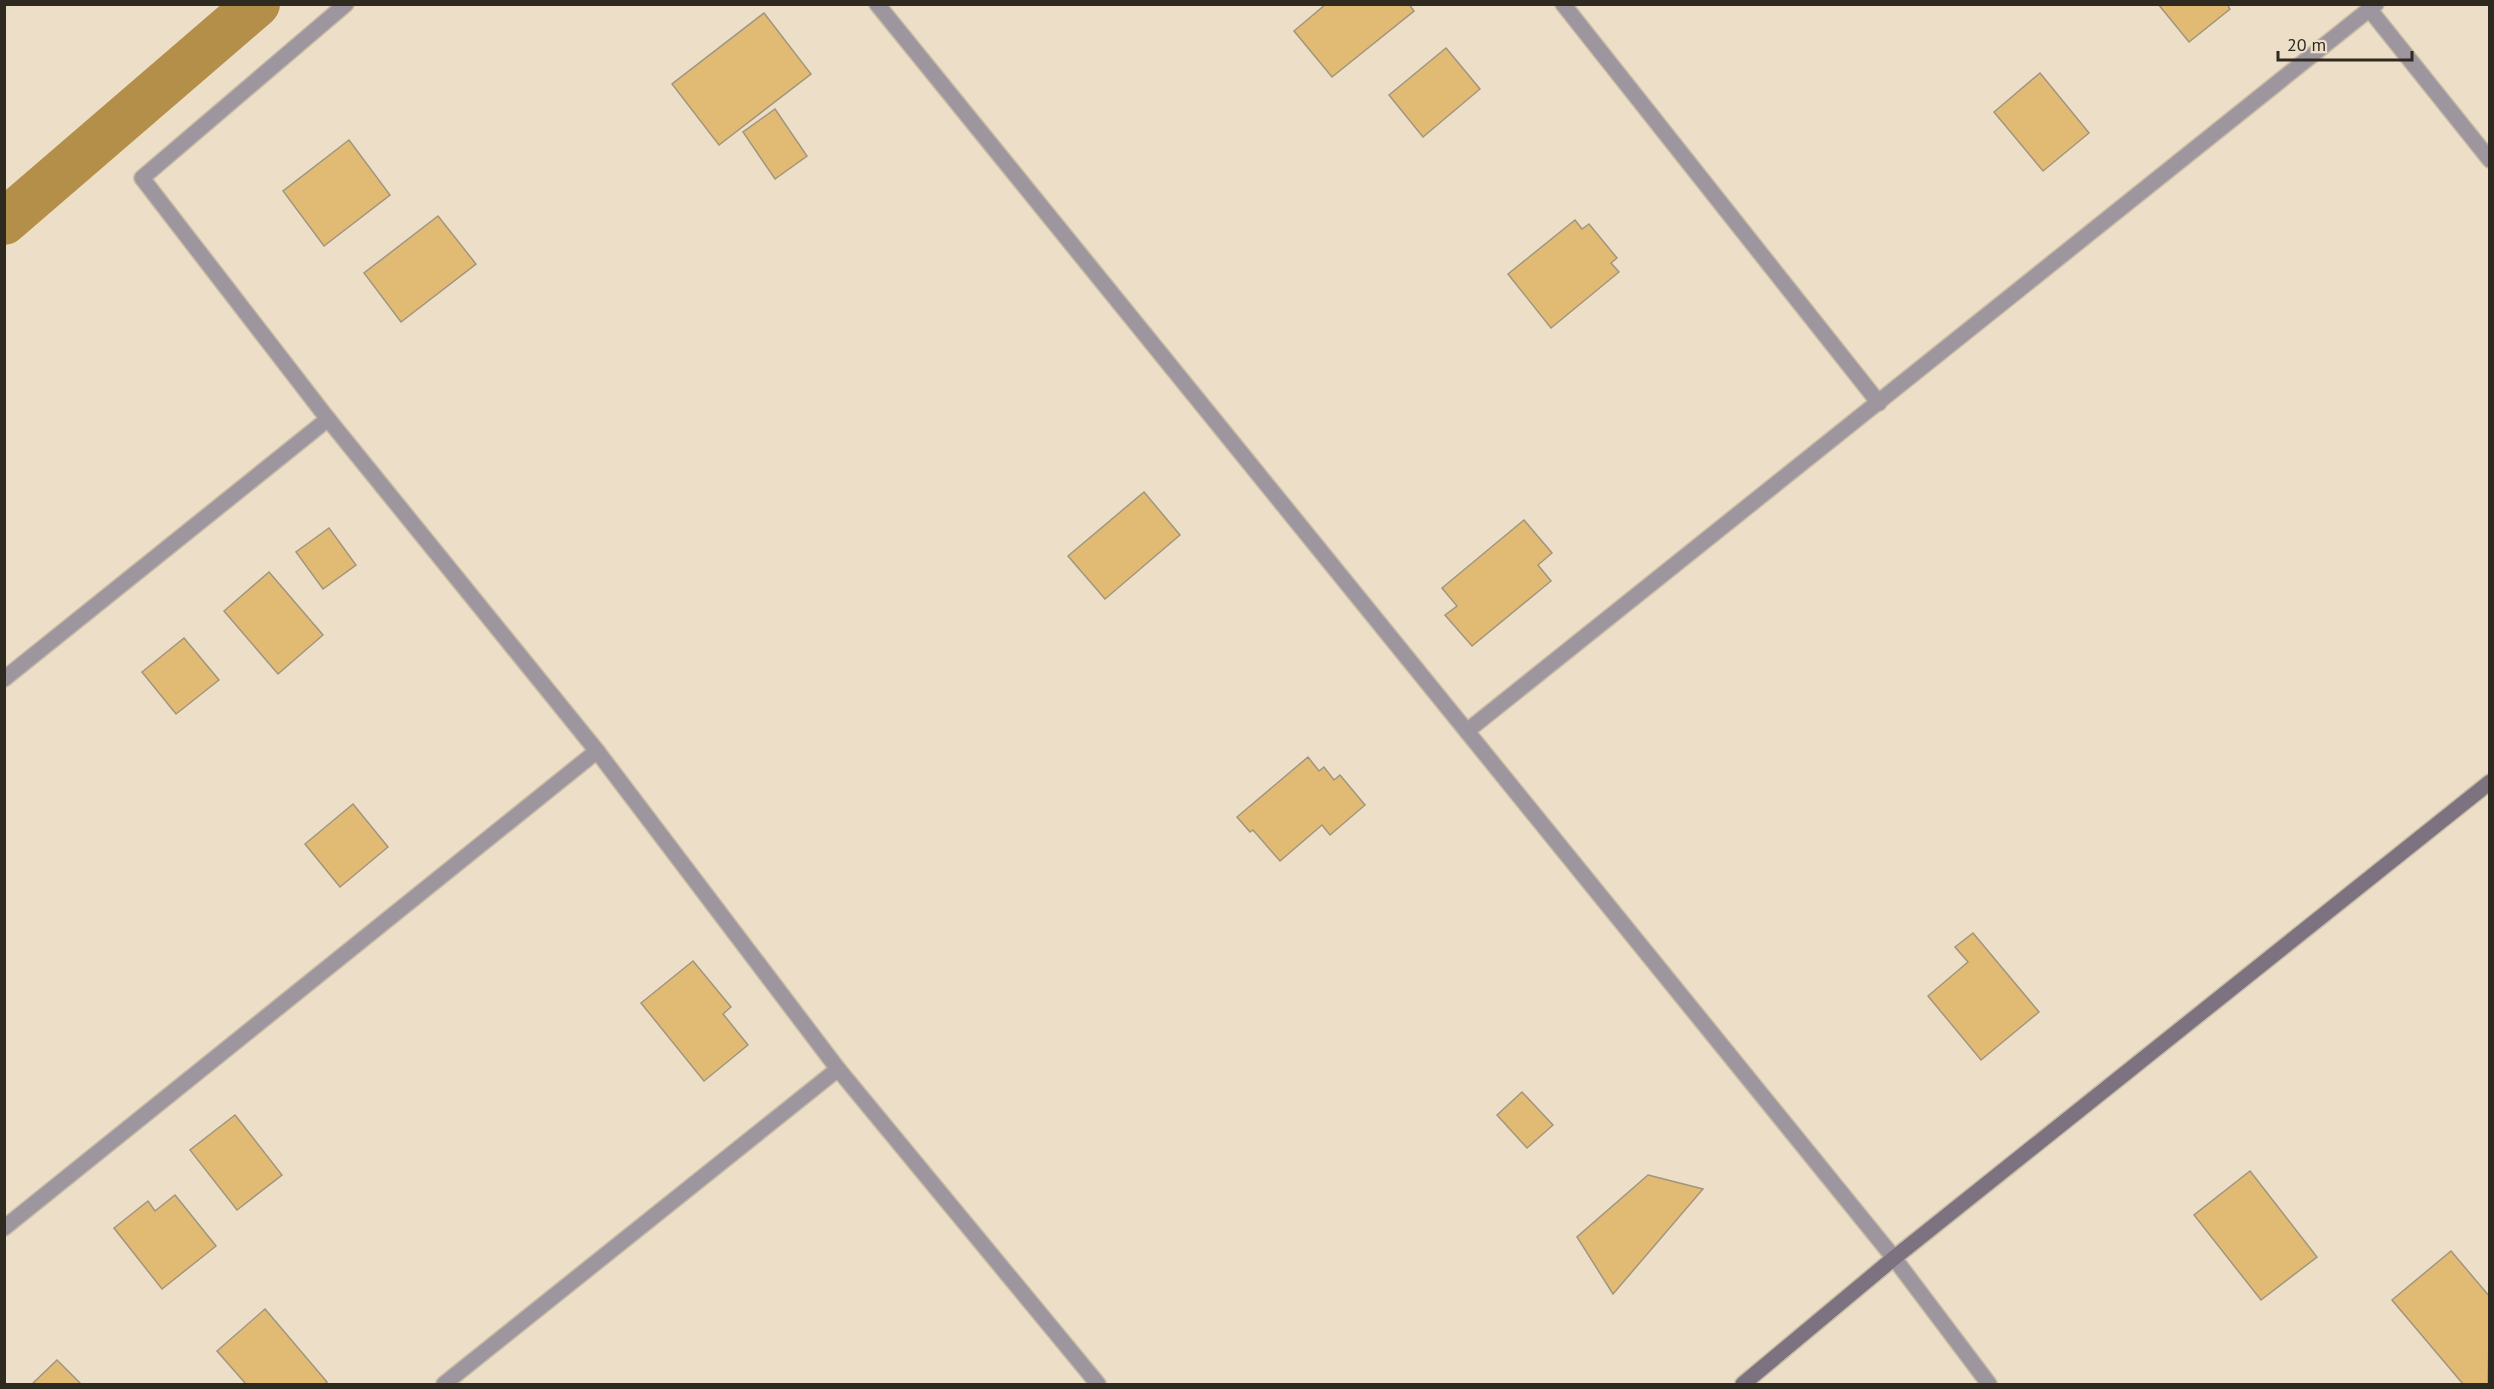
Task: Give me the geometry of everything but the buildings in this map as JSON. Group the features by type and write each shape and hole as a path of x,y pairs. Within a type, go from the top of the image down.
{"street":[{"path":"346,4 142,178 328,419 597,751 838,1069 1095,1383"},
{"path":"877,4 1894,1257 1989,1384"},
{"path":"1563,4 1879,402"},
{"path":"1467,732 2373,7 2490,160"},
{"path":"4,679 328,419"},
{"path":"4,1228 597,751"},
{"path":"1743,1384 1894,1257 2490,782"},
{"path":"444,1384 838,1069"}],"waterway":[{"path":"4,222 257,4"}]}
